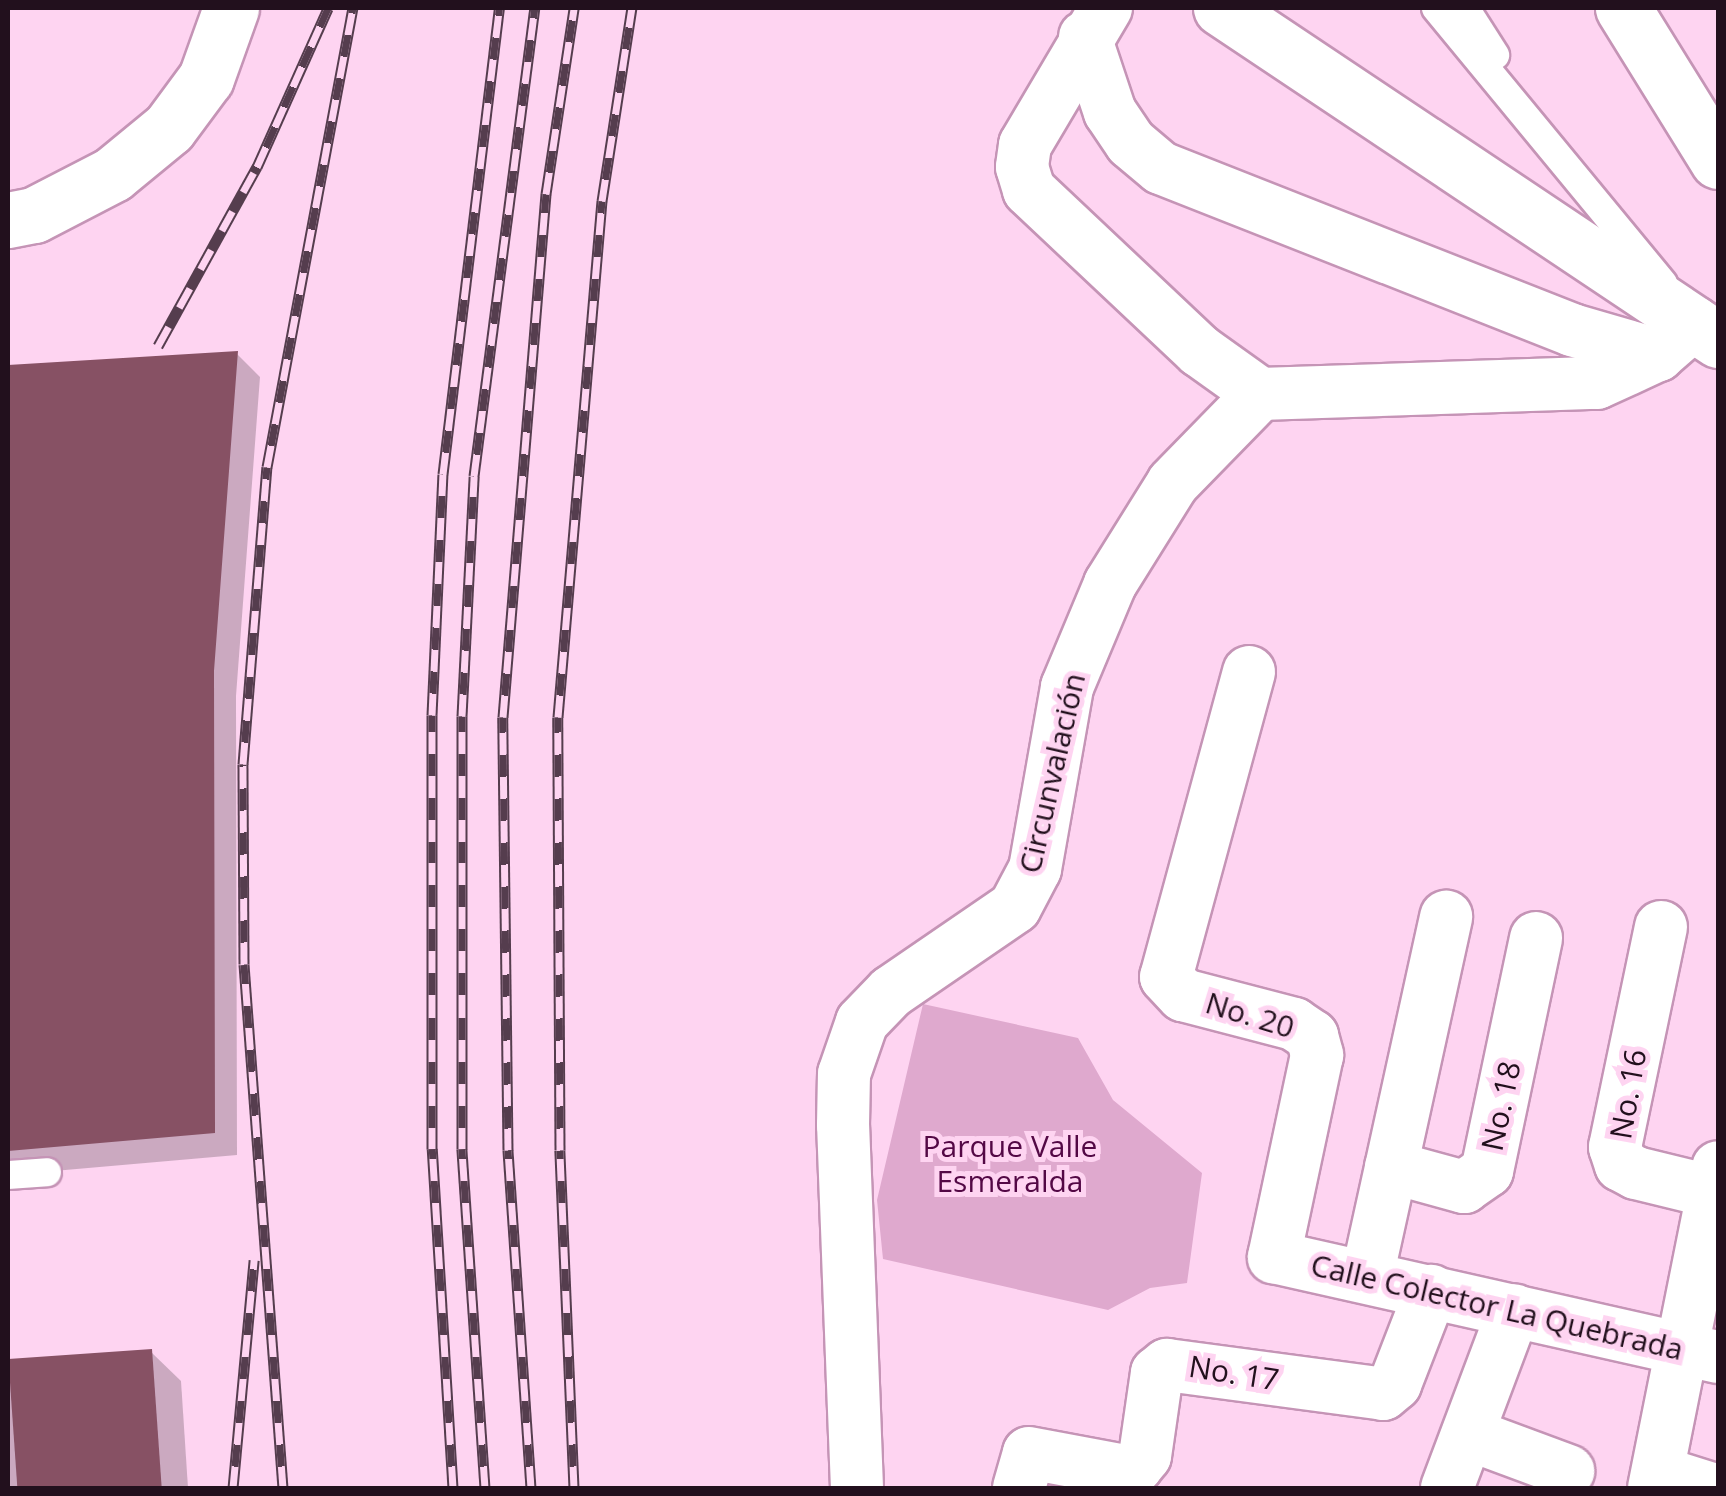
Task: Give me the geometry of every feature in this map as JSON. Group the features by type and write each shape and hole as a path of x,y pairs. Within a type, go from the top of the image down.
{"main road":[{"path":"8,220 34,215 114,174 169,128 206,78 231,8"},
{"path":"1222,8 1691,340"},
{"path":"1623,8 1718,161"}],"street":[{"path":"1096,22 1110,112 1130,144 1161,168 1557,325 1691,340"},
{"path":"1096,22 1025,145 1022,167 1030,190 1200,350 1260,394 1597,383 1691,340"},
{"name":"Circunvalación","path":"857,1488 854,1286 844,1074 862,1022 891,992 1015,907 1035,868 1067,687 1110,584 1173,483 1260,394"},
{"name":"No. 20","path":"1250,672 1166,977 1183,996 1294,1024 1312,1036 1317,1055 1274,1257"},
{"path":"1367,1277 1446,917"},
{"name":"No. 16","path":"1661,927 1616,1146 1621,1165 1636,1173 1716,1180 1701,1353 1675,1483"},
{"name":"No. 18","path":"1391,1167 1464,1187 1487,1172 1536,938"},
{"name":"Calle Colector La Quebrada","path":"1274,1257 1701,1353"},
{"name":"No. 17","path":"1019,1488 1030,1453 1125,1470 1136,1467 1145,1456 1157,1373 1179,1362 1383,1394 1395,1384 1431,1292"},
{"path":"1447,1488 1514,1310"},
{"path":"1468,1434 1568,1471"}],"lane":[{"path":"1436,8 1550,140"},
{"path":"1465,8 1550,140 1691,340"},
{"path":"8,1175 47,1172"}],"green space":[{"name":"Parque Valle Esmeralda","path":"923,1004 1078,1038 1113,1100 1202,1173 1187,1283 1150,1288 1108,1310 883,1259 877,1200"}],"building":[{"path":"238,351 214,671 215,1133 8,1151 8,365"},
{"path":"152,1349 162,1488 17,1488 8,1359"}],"railway":[{"path":"158,346 257,167 328,8"},
{"path":"283,1488 244,964 243,764 267,467 353,8"},
{"path":"453,1488 432,1149 432,715 443,474 499,8"},
{"path":"485,1488 462,1149 462,716 474,476 535,8"},
{"path":"531,1488 508,1150 503,717 546,194 574,8"},
{"path":"574,1488 560,1150 558,717 602,201 632,8"},
{"path":"233,1488 254,1260"}]}
